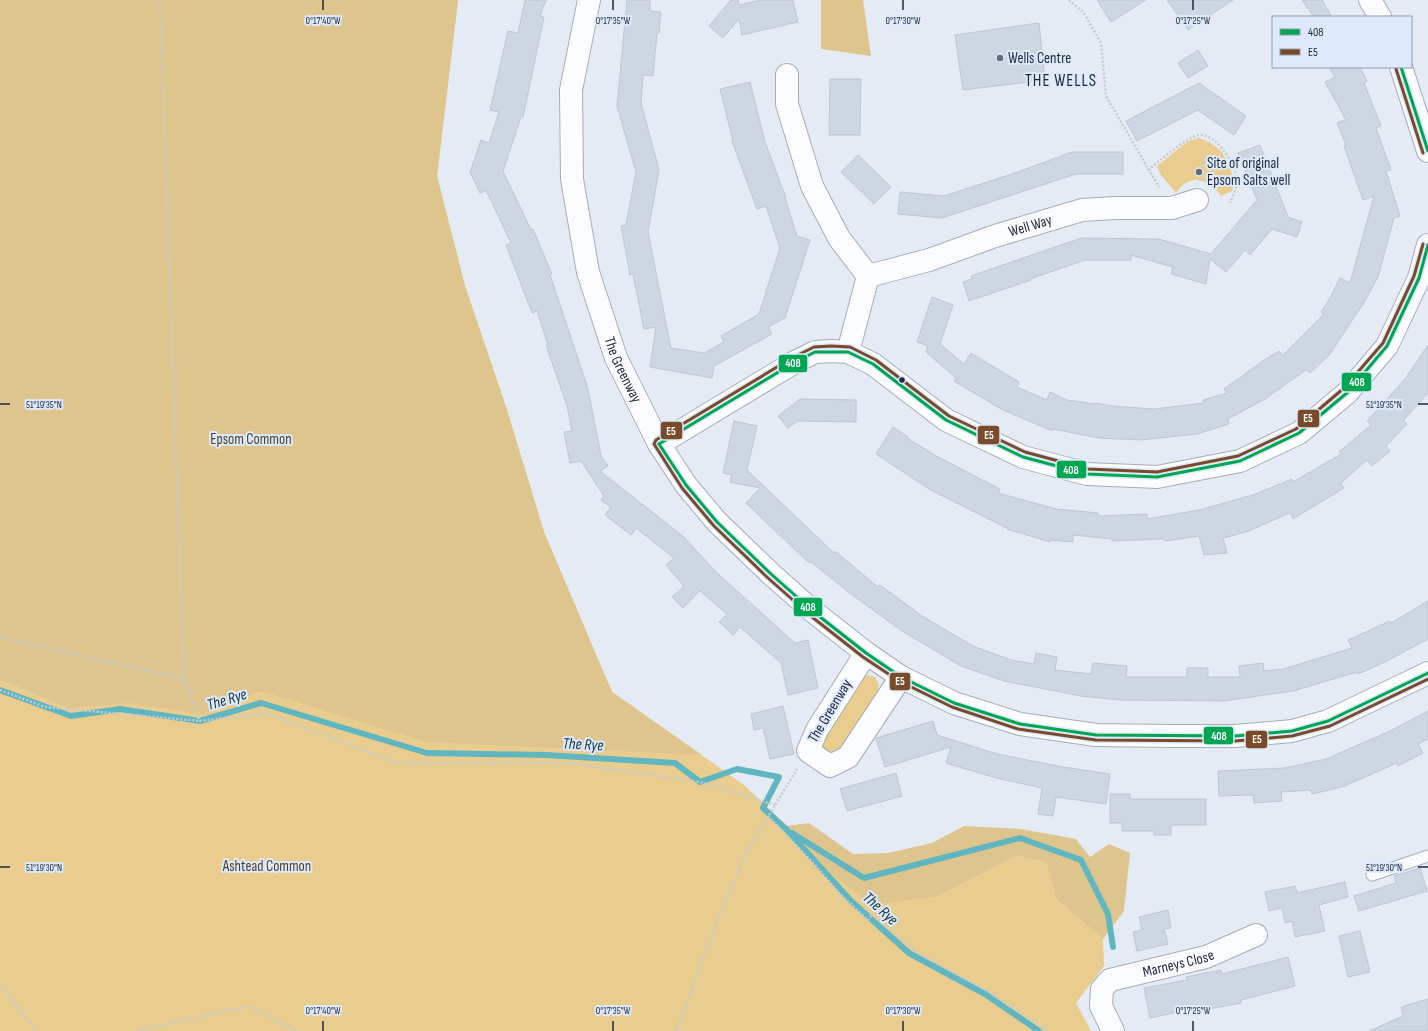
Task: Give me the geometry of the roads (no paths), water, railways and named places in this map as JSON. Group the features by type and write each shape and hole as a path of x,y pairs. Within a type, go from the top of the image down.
{"street":[{"name":"The Greenway","path":"588,0 571,90 572,178 588,272 616,358 659,444 686,485 717,522 771,574 815,613 866,653 901,677 954,703 1020,724 1096,735 1234,736 1292,731 1328,721 1428,673"},
{"path":"1370,0 1379,16"},
{"path":"1400,68 1428,151"},
{"path":"787,75 787,104 812,186 839,238 868,276 848,352"},
{"name":"Well Way","path":"868,276 930,260 995,236 1082,210 1115,208 1172,208 1197,200"},
{"path":"659,444 795,362 816,352 830,351 848,352 873,364 946,420 1023,457 1086,474 1158,477 1240,461 1299,433 1348,392 1387,346 1419,278 1428,245"},
{"name":"The Greenway","path":"866,653 816,730 808,751 830,766 848,757 901,677"},
{"name":"Marneys Close","path":"1113,1031 1101,1006 1102,989 1110,980 1206,957 1256,935"}],"lane":[{"path":"1372,875 1428,856"}],"waterway":[{"name":"The Rye","path":"0,690 71,716 120,709 200,721 261,703 427,753 546,755 675,763 700,782 737,769 779,777 763,808 786,829 851,901 909,953 985,994 1039,1031"},
{"path":"792,833 864,878 1020,838 1081,860 1108,914 1113,947"}],"place":[{"name":"Wells Centre","path":"1000,58"},
{"name":"Site of original Epsom Salts well","path":"1199,172"}],"district":[{"name":"THE WELLS","path":"1061,81"}],"park label":[{"name":"Epsom Common","path":"251,439"},
{"name":"Ashtead Common","path":"267,866"}]}
